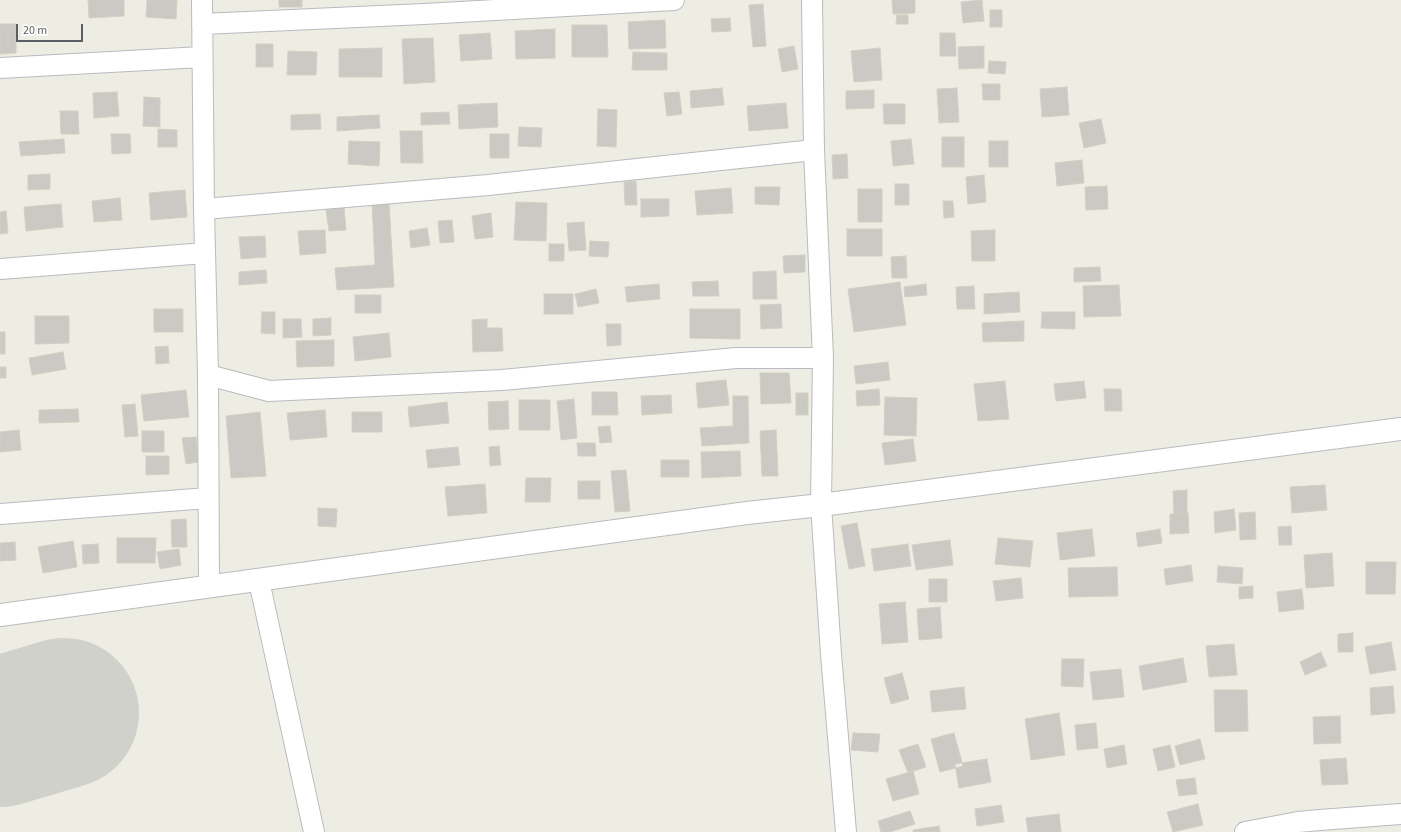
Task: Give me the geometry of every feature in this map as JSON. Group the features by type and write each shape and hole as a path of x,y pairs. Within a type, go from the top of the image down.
{"street":[{"path":"202,0 204,209 208,375 209,587"},
{"path":"202,24 424,14 674,0"},
{"path":"812,0 814,150 823,358 821,505 831,654 846,832"},
{"path":"0,68 202,57"},
{"path":"204,209 488,185 814,150"},
{"path":"0,269 205,253"},
{"path":"208,375 269,391 502,380 736,358 823,358"},
{"path":"0,615 259,581 747,513 821,505 1401,429"},
{"path":"0,514 208,498"},
{"path":"259,581 314,832"},
{"path":"1245,832 1320,820 1401,814"}],"building":[{"path":"88,0 124,0 124,16 89,18"},
{"path":"147,0 177,0 176,19 146,17"},
{"path":"279,0 302,0 302,7 279,7"},
{"path":"892,0 915,0 915,13 893,14"},
{"path":"982,0 984,21 963,23 961,2"},
{"path":"763,4 766,46 753,47 749,5"},
{"path":"990,10 1002,10 1002,27 990,27"},
{"path":"897,15 908,15 908,24 896,24"},
{"path":"730,18 731,31 712,32 711,19"},
{"path":"665,20 666,48 629,49 628,22"},
{"path":"0,24 16,24 16,53 0,54"},
{"path":"572,25 607,25 608,57 572,57"},
{"path":"555,29 555,58 516,59 515,31"},
{"path":"490,33 492,59 461,61 459,35"},
{"path":"940,33 955,33 956,56 940,56"},
{"path":"433,38 435,82 404,84 402,39"},
{"path":"256,44 273,44 273,67 256,67"},
{"path":"794,46 798,69 782,72 778,49"},
{"path":"984,46 984,68 959,69 958,47"},
{"path":"382,48 382,77 339,77 339,49"},
{"path":"880,48 882,80 854,82 851,51"},
{"path":"288,51 317,52 316,75 287,75"},
{"path":"633,52 667,53 667,70 632,70"},
{"path":"989,61 1006,62 1005,74 988,73"},
{"path":"982,84 1000,84 1000,100 983,100"},
{"path":"1067,87 1069,115 1042,117 1040,89"},
{"path":"722,88 724,105 691,108 690,91"},
{"path":"957,88 959,122 939,123 937,89"},
{"path":"874,90 874,108 846,109 846,91"},
{"path":"117,92 119,116 94,118 93,93"},
{"path":"679,92 682,114 667,116 664,93"},
{"path":"144,97 160,98 160,127 143,126"},
{"path":"497,103 498,127 459,129 458,105"},
{"path":"786,103 788,128 749,131 747,106"},
{"path":"883,104 905,104 905,124 884,124"},
{"path":"598,109 617,110 616,147 597,146"},
{"path":"60,111 78,111 79,134 61,134"},
{"path":"449,112 450,124 421,125 421,113"},
{"path":"320,114 321,129 291,130 291,115"},
{"path":"379,115 380,128 337,131 337,117"},
{"path":"1101,119 1106,143 1084,148 1079,123"},
{"path":"519,127 542,128 541,147 518,146"},
{"path":"158,129 177,130 177,147 158,147"},
{"path":"400,131 422,131 423,163 401,163"},
{"path":"111,134 130,134 131,153 112,154"},
{"path":"490,134 509,134 509,158 490,158"},
{"path":"942,137 964,137 964,167 942,167"},
{"path":"64,139 65,153 21,156 19,142"},
{"path":"911,139 914,164 893,166 891,141"},
{"path":"349,141 380,142 379,166 348,164"},
{"path":"989,141 1008,141 1008,167 989,167"},
{"path":"847,154 848,178 833,179 832,155"},
{"path":"1082,160 1084,183 1057,186 1055,163"},
{"path":"50,174 50,189 28,190 28,175"},
{"path":"984,175 986,202 968,204 966,177"},
{"path":"636,181 637,205 625,205 624,182"},
{"path":"895,184 909,184 909,205 895,205"},
{"path":"1107,186 1108,209 1086,210 1085,187"},
{"path":"755,187 780,187 779,205 755,204"},
{"path":"731,188 733,213 697,215 695,191"},
{"path":"858,189 882,189 882,222 858,222"},
{"path":"185,190 187,217 151,220 149,193"},
{"path":"120,198 122,220 94,222 92,201"},
{"path":"641,199 669,199 669,216 641,217"},
{"path":"943,201 953,201 954,217 944,218"},
{"path":"389,202 394,287 337,290 335,268 375,265 372,203"},
{"path":"516,202 547,203 546,241 514,240"},
{"path":"61,204 63,227 26,231 24,207"},
{"path":"344,207 346,230 329,231 326,210"},
{"path":"6,211 8,233 0,234 0,212"},
{"path":"491,213 493,237 475,239 472,216"},
{"path":"452,220 454,242 440,243 438,221"},
{"path":"584,222 586,250 569,251 567,223"},
{"path":"427,228 430,245 411,248 409,231"},
{"path":"847,229 882,229 882,256 847,256"},
{"path":"325,230 326,253 300,255 298,231"},
{"path":"995,230 995,261 972,261 971,231"},
{"path":"265,236 266,257 241,259 239,237"},
{"path":"590,241 609,242 608,257 589,256"},
{"path":"549,244 564,244 564,261 549,261"},
{"path":"805,255 805,272 784,273 783,256"},
{"path":"906,256 907,278 892,278 891,257"},
{"path":"1100,267 1101,281 1074,282 1074,268"},
{"path":"266,270 267,283 239,285 239,272"},
{"path":"776,271 777,299 753,299 753,272"},
{"path":"718,281 719,296 693,296 692,282"},
{"path":"900,282 906,325 854,332 848,289"},
{"path":"659,284 660,299 627,302 625,287"},
{"path":"926,284 927,295 905,297 904,287"},
{"path":"1119,285 1121,316 1084,317 1083,286"},
{"path":"974,286 975,309 957,309 956,287"},
{"path":"596,289 599,303 578,307 575,294"},
{"path":"1019,292 1020,312 984,314 984,294"},
{"path":"544,294 573,294 573,314 544,314"},
{"path":"355,295 381,295 381,313 355,313"},
{"path":"781,304 782,328 761,329 760,305"},
{"path":"154,309 183,309 183,332 154,332"},
{"path":"690,309 740,309 740,339 690,338"},
{"path":"262,312 275,312 275,334 261,333"},
{"path":"1042,312 1075,312 1075,329 1041,328"},
{"path":"35,316 69,316 69,343 35,344"},
{"path":"331,318 331,335 313,336 313,319"},
{"path":"283,319 301,319 302,337 283,338"},
{"path":"487,319 487,328 502,328 503,351 473,352 472,320"},
{"path":"1024,321 1024,341 983,342 982,323"},
{"path":"606,324 621,324 621,345 607,346"},
{"path":"0,332 5,332 5,354 0,354"},
{"path":"389,333 391,357 355,361 353,337"},
{"path":"334,340 334,366 297,367 296,341"},
{"path":"168,346 169,363 156,364 155,347"},
{"path":"63,352 66,369 32,375 29,358"},
{"path":"888,362 890,380 856,384 854,366"},
{"path":"0,367 6,367 6,378 0,378"},
{"path":"760,373 789,373 791,403 761,404"},
{"path":"726,380 729,405 698,408 696,383"},
{"path":"1005,381 1009,419 978,421 974,384"},
{"path":"1084,381 1086,398 1056,401 1054,384"},
{"path":"879,389 880,405 857,406 856,391"},
{"path":"1104,389 1121,389 1122,411 1105,411"},
{"path":"186,390 189,417 144,421 141,395"},
{"path":"592,392 617,392 618,415 592,415"},
{"path":"796,393 808,393 808,415 796,415"},
{"path":"671,395 672,413 642,415 641,396"},
{"path":"733,396 748,396 749,443 702,446 700,428 733,426"},
{"path":"885,397 917,398 916,436 884,435"},
{"path":"574,399 577,438 561,440 557,401"},
{"path":"519,400 550,400 550,430 519,430"},
{"path":"508,401 509,429 489,430 488,402"},
{"path":"447,402 449,423 410,427 408,407"},
{"path":"135,404 138,436 125,437 122,405"},
{"path":"78,409 79,422 39,423 39,410"},
{"path":"325,410 327,437 290,440 287,413"},
{"path":"260,412 266,476 231,478 226,416"},
{"path":"352,412 382,412 382,432 352,432"},
{"path":"610,426 612,442 600,443 598,427"},
{"path":"19,430 21,450 0,452 0,432"},
{"path":"776,430 778,476 762,476 760,431"},
{"path":"142,431 164,431 164,452 142,452"},
{"path":"196,437 199,462 186,464 182,438"},
{"path":"913,439 916,461 885,465 882,443"},
{"path":"577,443 595,443 596,456 578,456"},
{"path":"499,446 501,465 490,466 489,447"},
{"path":"458,447 460,465 428,468 426,450"},
{"path":"740,451 741,476 702,478 701,452"},
{"path":"146,456 169,456 169,474 146,475"},
{"path":"661,460 689,460 689,477 661,477"},
{"path":"626,470 630,511 615,512 611,471"},
{"path":"526,478 551,478 550,502 525,502"},
{"path":"578,481 600,481 600,499 578,499"},
{"path":"485,484 487,513 448,516 445,487"},
{"path":"1325,485 1327,510 1292,513 1290,487"},
{"path":"1187,490 1187,513 1174,514 1173,491"},
{"path":"318,508 337,509 336,527 318,526"},
{"path":"1234,509 1236,530 1215,533 1214,512"},
{"path":"1255,512 1256,539 1240,540 1239,513"},
{"path":"1188,513 1189,533 1170,534 1170,514"},
{"path":"186,519 187,547 172,547 171,520"},
{"path":"857,523 865,566 849,569 841,526"},
{"path":"1291,526 1292,545 1279,545 1278,527"},
{"path":"1092,529 1095,556 1060,560 1057,533"},
{"path":"1160,529 1162,543 1138,547 1136,533"},
{"path":"117,538 156,538 155,563 117,563"},
{"path":"998,538 1033,541 1030,567 995,564"},
{"path":"950,540 953,565 916,570 912,545"},
{"path":"73,541 77,567 43,573 38,547"},
{"path":"15,542 16,560 0,561 0,543"},
{"path":"98,544 99,563 83,564 82,545"},
{"path":"908,544 911,566 874,571 871,549"},
{"path":"179,549 181,565 160,569 157,552"},
{"path":"1332,553 1334,586 1306,588 1304,555"},
{"path":"1366,562 1396,562 1395,594 1366,594"},
{"path":"1191,565 1193,581 1166,585 1164,569"},
{"path":"1218,566 1243,568 1242,584 1217,582"},
{"path":"1117,567 1118,596 1069,597 1068,568"},
{"path":"1021,578 1023,598 996,601 993,581"},
{"path":"929,579 947,579 947,602 929,602"},
{"path":"1253,586 1253,598 1239,599 1239,587"},
{"path":"1302,589 1304,609 1279,612 1277,592"},
{"path":"905,602 908,642 882,644 879,604"},
{"path":"940,607 942,638 919,640 917,609"},
{"path":"1353,633 1353,652 1338,652 1338,634"},
{"path":"1391,642 1396,670 1370,674 1365,647"},
{"path":"1234,644 1237,675 1209,677 1206,646"},
{"path":"1321,652 1327,666 1305,675 1300,662"},
{"path":"1183,658 1187,682 1143,690 1139,666"},
{"path":"1062,659 1084,659 1083,687 1061,686"},
{"path":"1121,669 1124,697 1093,700 1090,672"},
{"path":"902,673 909,699 891,704 884,678"},
{"path":"1393,686 1395,713 1371,715 1370,688"},
{"path":"964,687 966,709 932,712 930,691"},
{"path":"1214,690 1247,690 1248,731 1215,732"},
{"path":"1059,713 1065,755 1031,760 1025,719"},
{"path":"1340,716 1341,743 1314,744 1313,717"},
{"path":"1096,723 1098,748 1077,750 1075,725"},
{"path":"853,733 880,734 878,752 851,750"},
{"path":"954,733 963,766 940,772 931,739"},
{"path":"1200,739 1205,759 1180,765 1175,746"},
{"path":"918,744 926,767 908,773 899,750"},
{"path":"1124,745 1127,764 1107,768 1104,749"},
{"path":"1170,745 1175,767 1158,771 1153,749"},
{"path":"1346,758 1348,784 1322,785 1320,760"},
{"path":"987,759 991,782 959,788 955,764"},
{"path":"913,771 919,794 893,801 886,779"},
{"path":"1195,778 1197,794 1179,796 1176,780"},
{"path":"1198,804 1203,825 1173,832 1167,812"},
{"path":"1001,805 1004,822 977,826 975,809"},
{"path":"910,811 915,824 890,832 881,832 878,821"},
{"path":"1059,814 1061,832 1028,832 1026,818"},
{"path":"939,826 940,832 913,832 913,830"}],"runway":[{"path":"0,732 64,713"}]}
